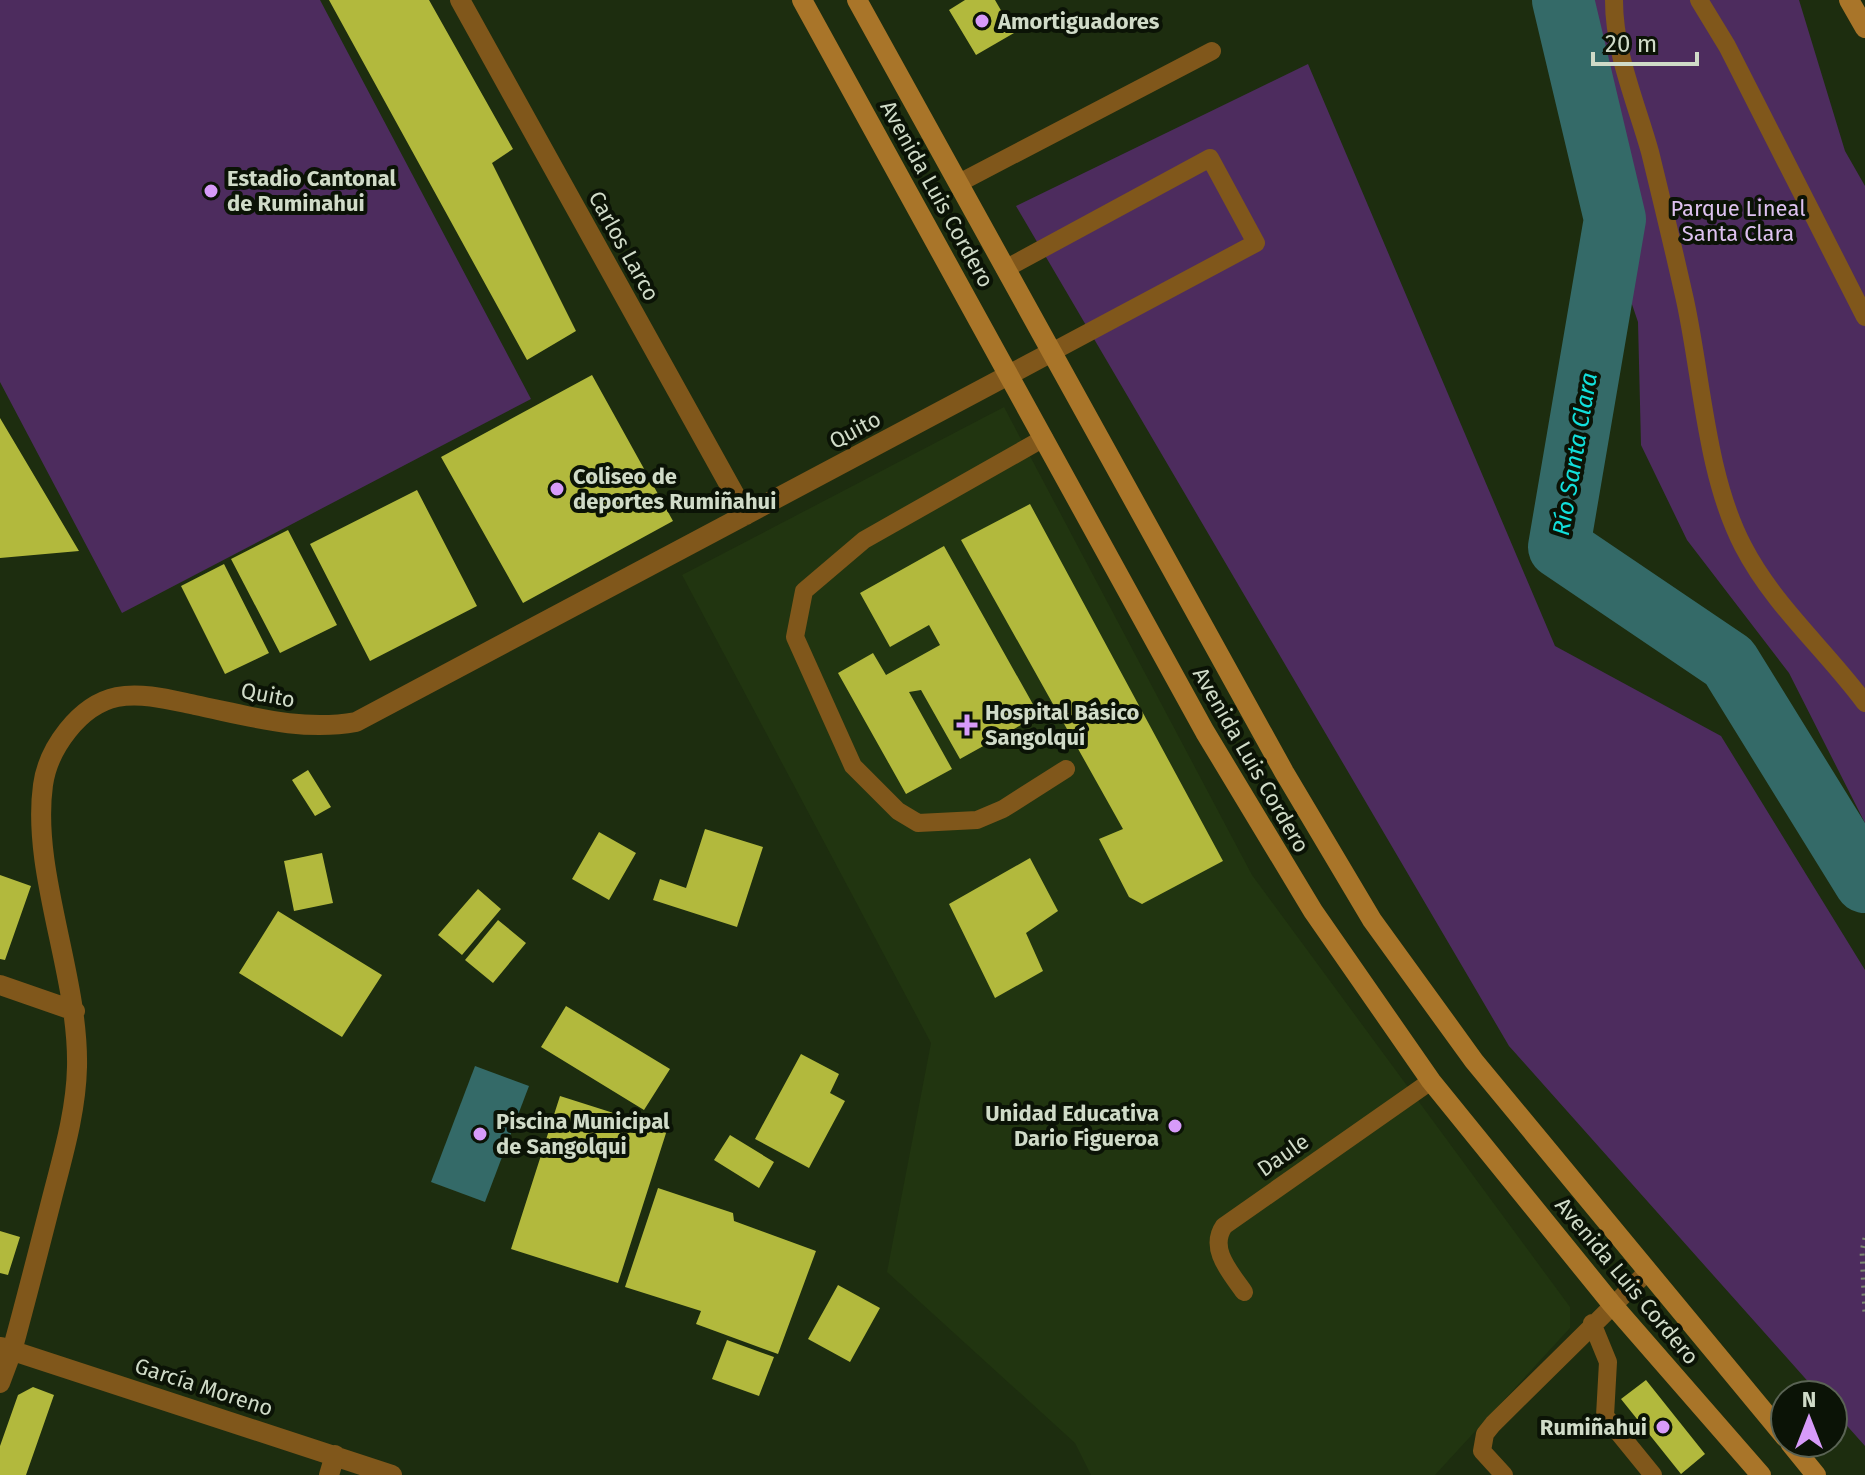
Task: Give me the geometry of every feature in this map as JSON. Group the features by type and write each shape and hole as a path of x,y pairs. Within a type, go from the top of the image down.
{"main road":[{"name":"Avenida Luis Cordero","path":"802,0 1205,732 1313,911 1431,1081 1611,1303 1761,1475"},
{"name":"Avenida Luis Cordero","path":"857,0 1284,772 1372,920 1474,1061 1769,1418"},
{"path":"1849,0 1865,28"},
{"path":"1803,1459 1816,1475"}],"street":[{"name":"Carlos Larco","path":"460,0 746,515"},
{"name":"Quito","path":"0,1383 6,1348 70,1127 77,1069 75,1011 43,846 43,784 57,745 82,714 115,697 143,697 294,725 328,728 356,722 1050,353"},
{"path":"0,985 75,1011"},
{"name":"García Moreno","path":"6,1348 392,1475"},
{"path":"329,1475 335,1455"}],"lane":[{"path":"1614,0 1620,55 1649,151 1684,298 1721,491 1741,544 1771,595 1832,658 1865,703"},
{"path":"1699,0 1734,60 1865,317"},
{"path":"959,183 1212,51"},
{"path":"1005,269 1210,158 1256,243 1050,353"},
{"path":"1044,438 864,540 804,591 795,637 853,766 898,811 918,823 977,820 1003,809 1066,769"},
{"name":"Daule","path":"1244,1292 1220,1256 1217,1238 1224,1226 1431,1081"},
{"path":"1504,1475 1482,1451 1485,1434 1611,1303 1648,1271"},
{"path":"1592,1323 1608,1362 1605,1416 1653,1475"}],"path":[{"path":"1865,1238 1862,1251 1865,1314"}],"shaded area":[{"path":"1004,407 1252,875 1570,1307 1570,1328 1435,1475 1091,1475 1075,1443 887,1272 931,1043 682,575"}],"green space":[{"name":"Estadio Cantonal de Ruminahui","path":"0,0 320,0 531,399 122,613 0,382"},
{"name":"Parque Lineal Santa Clara","path":"1560,0 1799,0 1845,151 1865,186 1865,823 1789,673 1687,540 1641,445 1638,322 1551,65"},
{"path":"1308,64 1555,646 1721,736 1865,970 1865,1446 1849,1428 1849,1379 1806,1379 1509,1046 1016,206"}],"water":[{"name":"Piscina Municipal de Sangolqui","path":"475,1066 529,1086 485,1202 431,1182"}],"building":[{"path":"329,0 429,0 513,149 492,163 576,331 527,360"},
{"name":"Amortiguadores","path":"965,0 995,0 1014,33 976,55 949,10"},
{"name":"Coliseo de deportes Rumiñahui","path":"592,375 673,521 523,603 441,457"},
{"path":"0,418 79,551 0,558"},
{"path":"417,490 477,606 370,661 310,544"},
{"path":"1030,504 1223,861 1142,904 1129,897 1099,839 1123,829 961,540"},
{"path":"288,530 337,625 280,653 231,559"},
{"path":"944,546 1039,715 960,759 921,690 909,692 952,769 906,794 838,673 873,653 886,675 940,645 929,625 890,647 860,593"},
{"path":"224,564 269,653 225,674 181,586"},
{"path":"308,770 331,807 315,816 292,780"},
{"path":"705,829 763,847 737,927 653,900 660,879 686,888"},
{"path":"599,832 636,853 609,900 572,879"},
{"path":"322,853 333,903 294,911 284,861"},
{"path":"1030,858 1058,911 1026,933 1043,971 995,998 949,904"},
{"path":"0,875 31,886 5,960 0,959"},
{"path":"478,889 501,909 462,955 438,935"},
{"path":"278,911 382,975 342,1037 239,973"},
{"path":"498,920 526,943 493,983 465,960"},
{"path":"566,1006 670,1069 644,1110 541,1047"},
{"path":"801,1054 839,1074 830,1093 845,1101 809,1168 755,1139"},
{"path":"560,1096 667,1130 618,1283 511,1249"},
{"path":"730,1135 774,1162 759,1188 714,1160"},
{"path":"658,1188 733,1213 734,1221 816,1251 778,1354 696,1324 701,1311 625,1287"},
{"path":"0,1231 20,1237 8,1275 0,1273"},
{"path":"838,1285 880,1308 850,1362 808,1339"},
{"path":"727,1340 774,1357 759,1396 712,1379"},
{"name":"Rumiñahui","path":"1646,1380 1705,1454 1681,1474 1621,1399"},
{"path":"33,1387 54,1395 26,1475 0,1475 0,1446 18,1395"}],"waterway":[{"name":"Río Santa Clara","path":"1563,0 1615,219 1559,547 1729,662 1865,882"}],"place":[{"name":"Amortiguadores","path":"982,21"},
{"name":"Estadio Cantonal de Ruminahui","path":"211,191"},
{"name":"Coliseo de deportes Rumiñahui","path":"557,489"},
{"name":"Hospital Básico Sangolquí","path":"967,725"},
{"name":"Unidad Educativa Dario Figueroa","path":"1175,1126"},
{"name":"Piscina Municipal de Sangolqui","path":"480,1134"},
{"name":"Rumiñahui","path":"1663,1427"}]}
